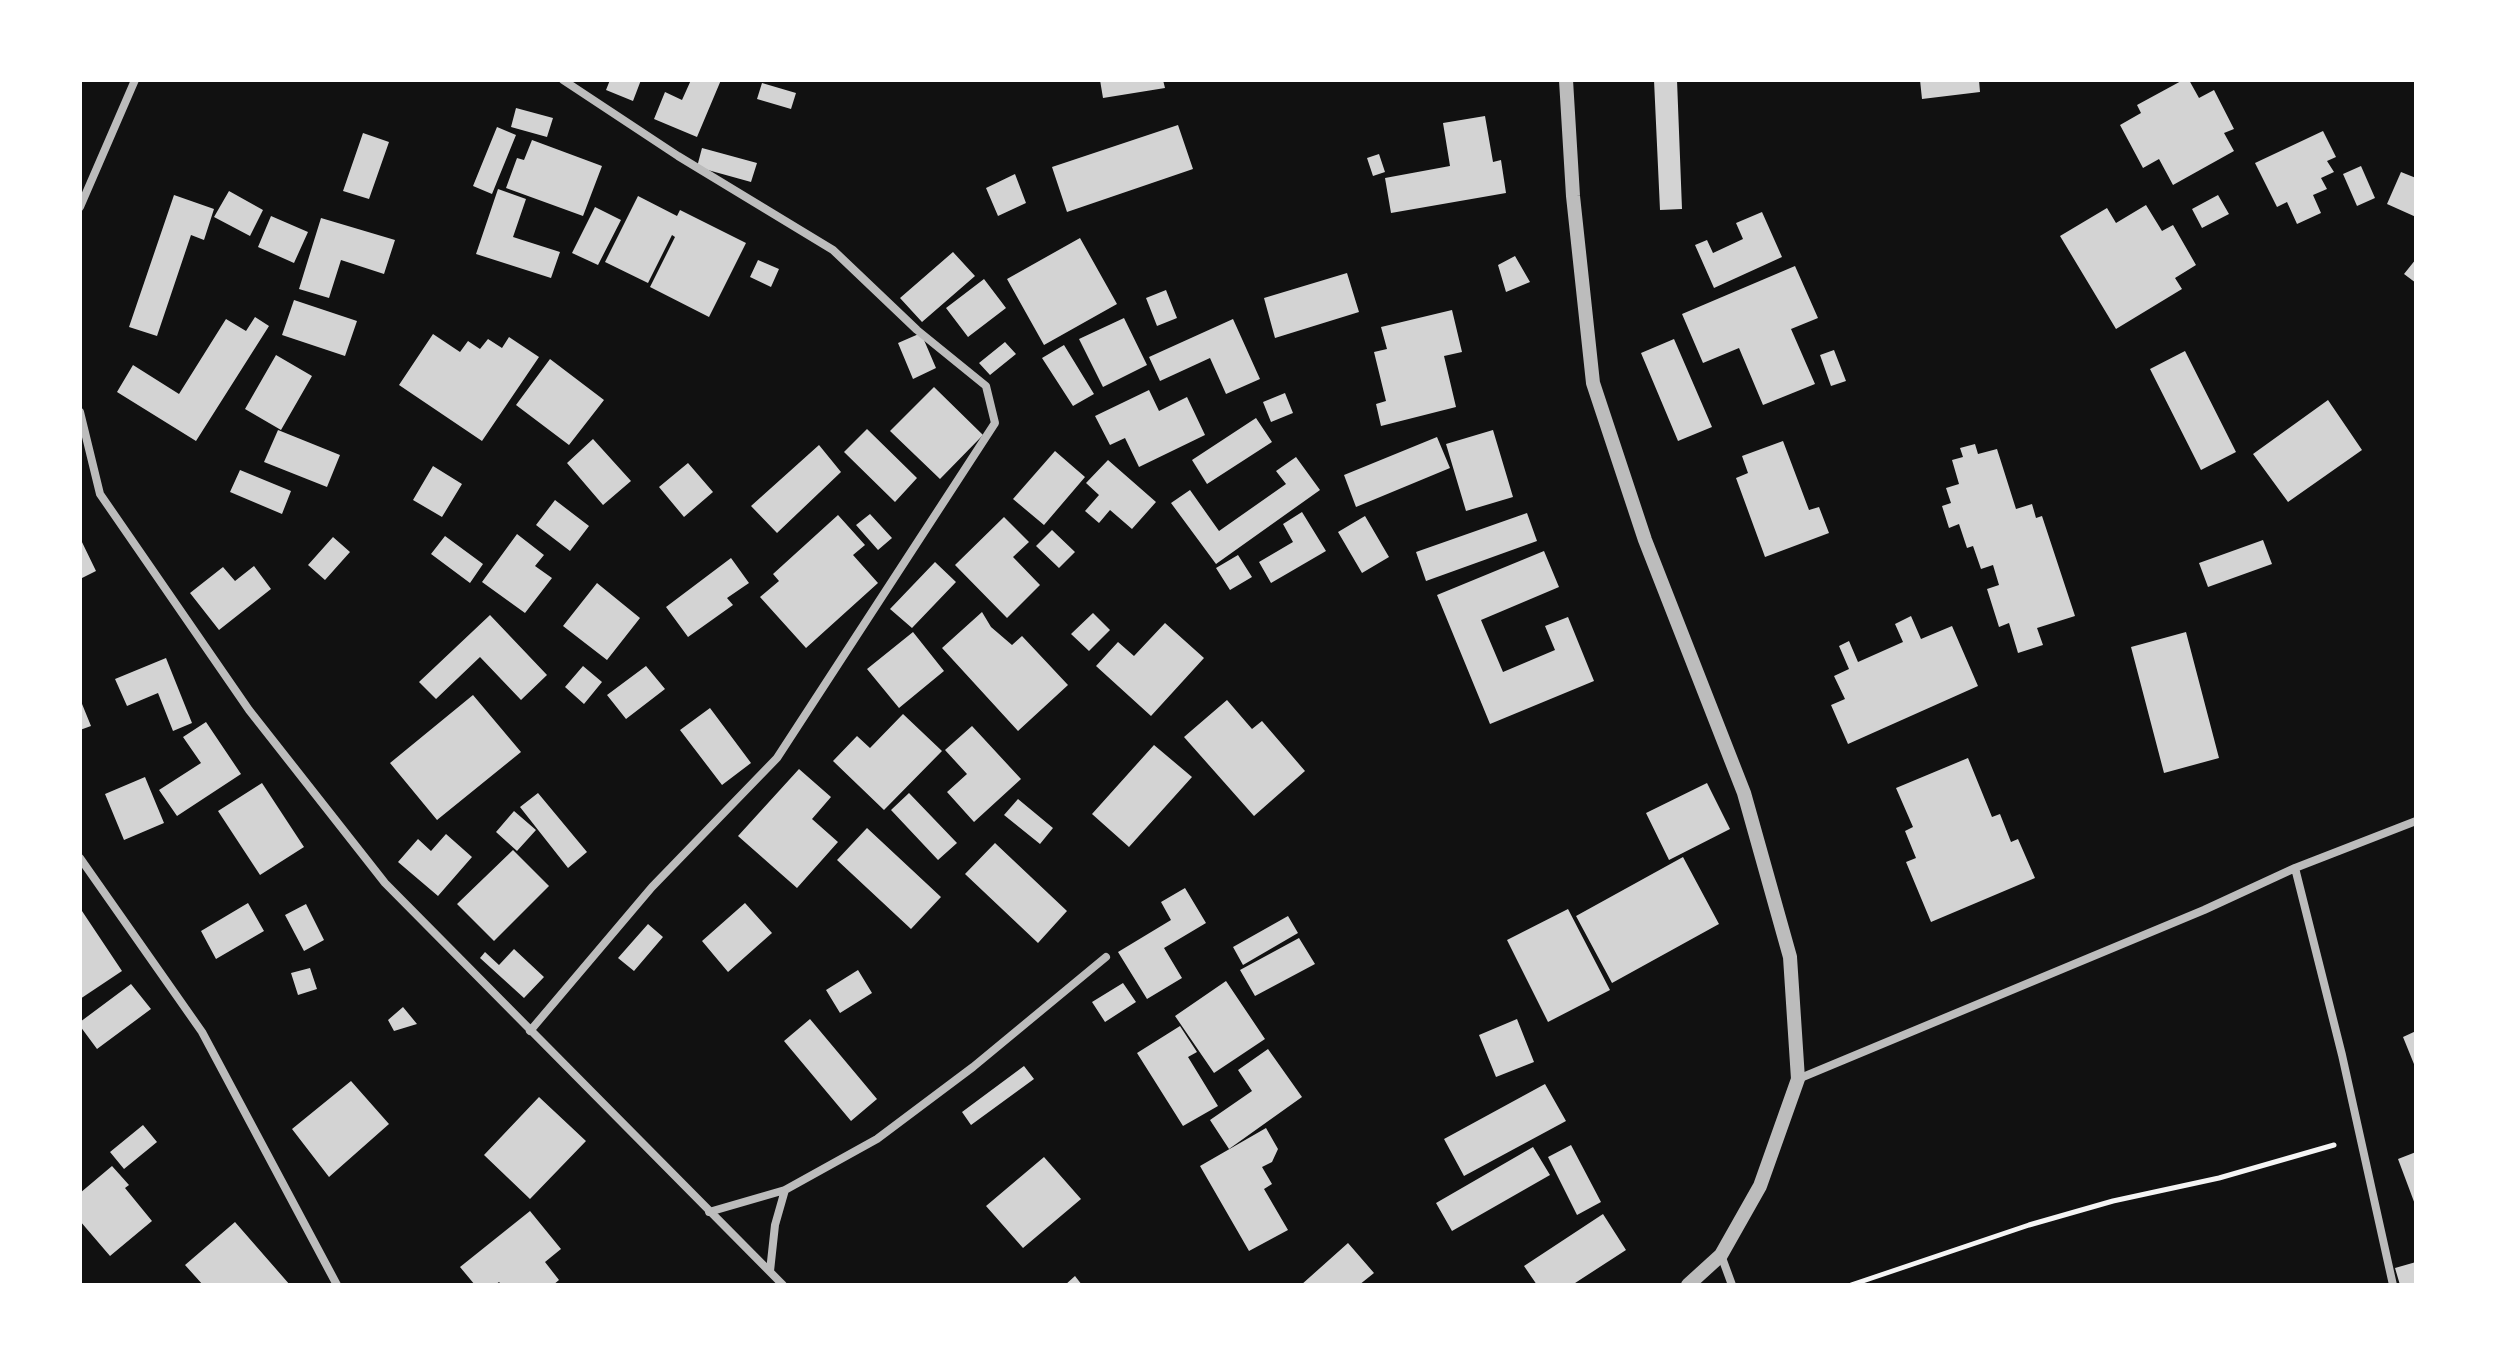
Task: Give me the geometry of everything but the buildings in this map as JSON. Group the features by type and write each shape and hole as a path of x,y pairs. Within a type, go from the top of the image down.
{"street":[{"path":"80,207 135,80"},
{"path":"530,1031 652,887 777,758 995,423 986,386 917,330 833,250 678,156 563,80"},
{"path":"1566,80 1573,196 1593,383 1645,540 1744,793 1790,957 1798,1079 1760,1186 1721,1255 1688,1285"},
{"path":"80,412 100,494 249,710 385,883 783,1285"},
{"path":"1798,1079 2204,910 2295,868 2416,821"},
{"path":"80,858 202,1032 337,1285"},
{"path":"2295,868 2393,1285"},
{"path":"709,1212 785,1190 877,1139 973,1067 1106,957"},
{"path":"770,1271 775,1225 785,1190"},
{"path":"1721,1255 1732,1285"}],"path":[{"path":"1851,1285 2043,1221 2113,1201 2219,1178 2360,1138"}]}
